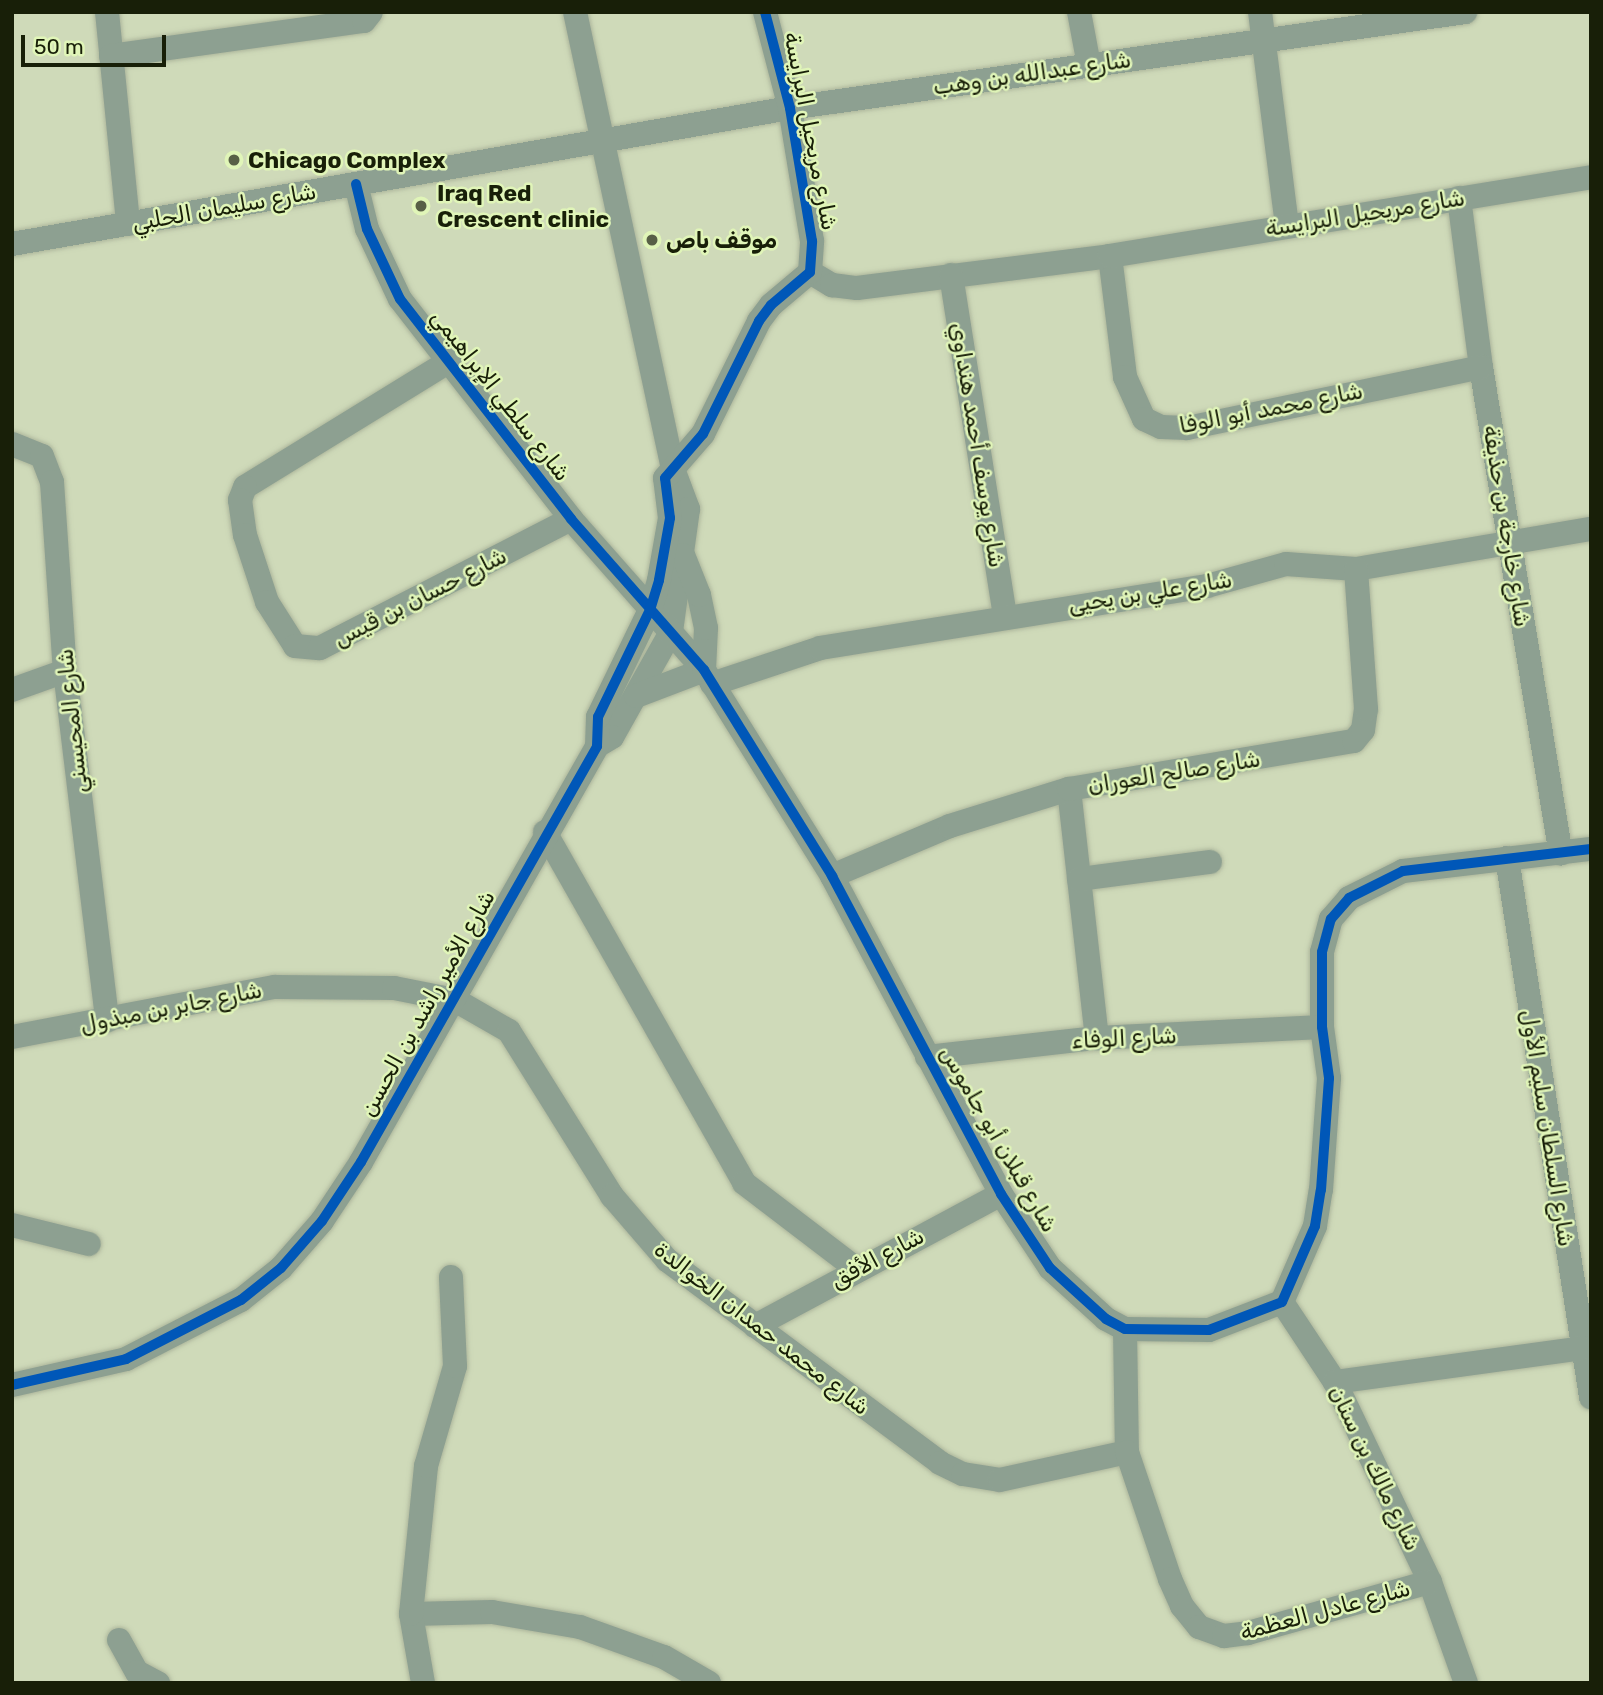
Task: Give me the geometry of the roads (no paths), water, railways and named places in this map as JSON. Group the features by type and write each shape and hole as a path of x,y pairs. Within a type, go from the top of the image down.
{"street":[{"path":"107,12 128,224"},
{"name":"شارع الأمير راشد بن الحسن","path":"12,1385 126,1360 241,1300 281,1268 322,1221 361,1162 455,1000 545,832 597,746 612,737 671,632 688,509 673,469 575,12"},
{"name":"شارع مريحيل البرايسة","path":"765,12 790,108 812,265 844,288 1110,256 1591,177"},
{"path":"1079,12 1088,65"},
{"path":"1260,12 1287,225"},
{"name":"شارع عبدالله بن وهب","path":"601,141 790,108 1457,13"},
{"path":"111,56 364,21 372,14"},
{"name":"شارع سليمان الحلبي","path":"12,244 601,141"},
{"name":"شارع سلطي الإبراهيمي","path":"356,184 382,264 400,299 571,519 671,632"},
{"name":"شارع خارجة بن حذيفة","path":"1459,198 1481,367 1560,853"},
{"name":"شارع محمد أبو الوفا","path":"1110,256 1132,401 1144,419 1161,428 1187,428 1481,367"},
{"path":"673,469 703,434 759,321 771,304 812,265"},
{"name":"شارع يوسف أحمد هنداوي","path":"951,275 1004,615"},
{"name":"شارع حسان بن قيس","path":"447,362 245,487 240,500 245,535 267,602 295,646 320,648 571,519"},
{"name":"شارع المحيسني","path":"12,444 30,449 49,465 60,548 65,671 107,1020"},
{"name":"شارع الأمير راشد بن الحسن","path":"597,746 598,717 650,610 670,518 665,478 673,469"},
{"name":"شارع علي بن يحيى","path":"636,696 820,648 1004,615 1207,586 1286,564 1356,569 1591,529"},
{"path":"683,554 699,595 706,628 708,677"},
{"name":"شارع صالح العوران","path":"832,876 950,826 1069,789 1354,741 1363,730 1366,709 1356,569"},
{"name":"شارع قبلان أبو جاموس","path":"671,632 708,677 832,876 1001,1194 1051,1268 1106,1319 1125,1329"},
{"path":"12,690 65,671"},
{"path":"1069,789 1097,1038"},
{"path":"545,832 744,1183 855,1268"},
{"path":"1125,1329 1209,1330 1282,1302 1315,1227 1321,1190 1329,1077 1322,1027 1322,952 1331,919 1349,898 1403,871 1591,849"},
{"name":"شارع السلطان سليم الأول","path":"1507,858 1591,1397"},
{"path":"1079,879 1210,862"},
{"name":"شارع جابر بن مبذول","path":"12,1037 107,1020 211,996 275,987 394,988 455,1000"},
{"name":"شارع محمد حمدان الخوالدة","path":"455,1000 509,1031 612,1196 667,1260 940,1463 963,1474 1000,1479 1127,1452"},
{"name":"شارع الوفاء","path":"928,1057 1097,1038 1322,1027"},
{"name":"شارع الأفق","path":"755,1326 855,1268 1001,1194"},
{"path":"12,1225 89,1244"},
{"path":"423,1683 411,1614 426,1466 455,1366 451,1277"},
{"name":"شارع مالك بن سنان","path":"1282,1302 1335,1382 1430,1582 1466,1683"},
{"name":"شارع عادل العظمة","path":"1125,1329 1127,1452 1170,1579 1182,1606 1199,1627 1224,1636 1248,1633 1430,1582"},
{"path":"1335,1382 1582,1348"},
{"path":"411,1614 492,1612 580,1627 664,1657 709,1683"},
{"path":"120,1640 137,1672 158,1683"}],"place":[{"name":"Chicago Complex","path":"234,160"},
{"name":"Iraq Red Crescent clinic","path":"421,206"},
{"name":"موقف باص","path":"652,240"}]}
